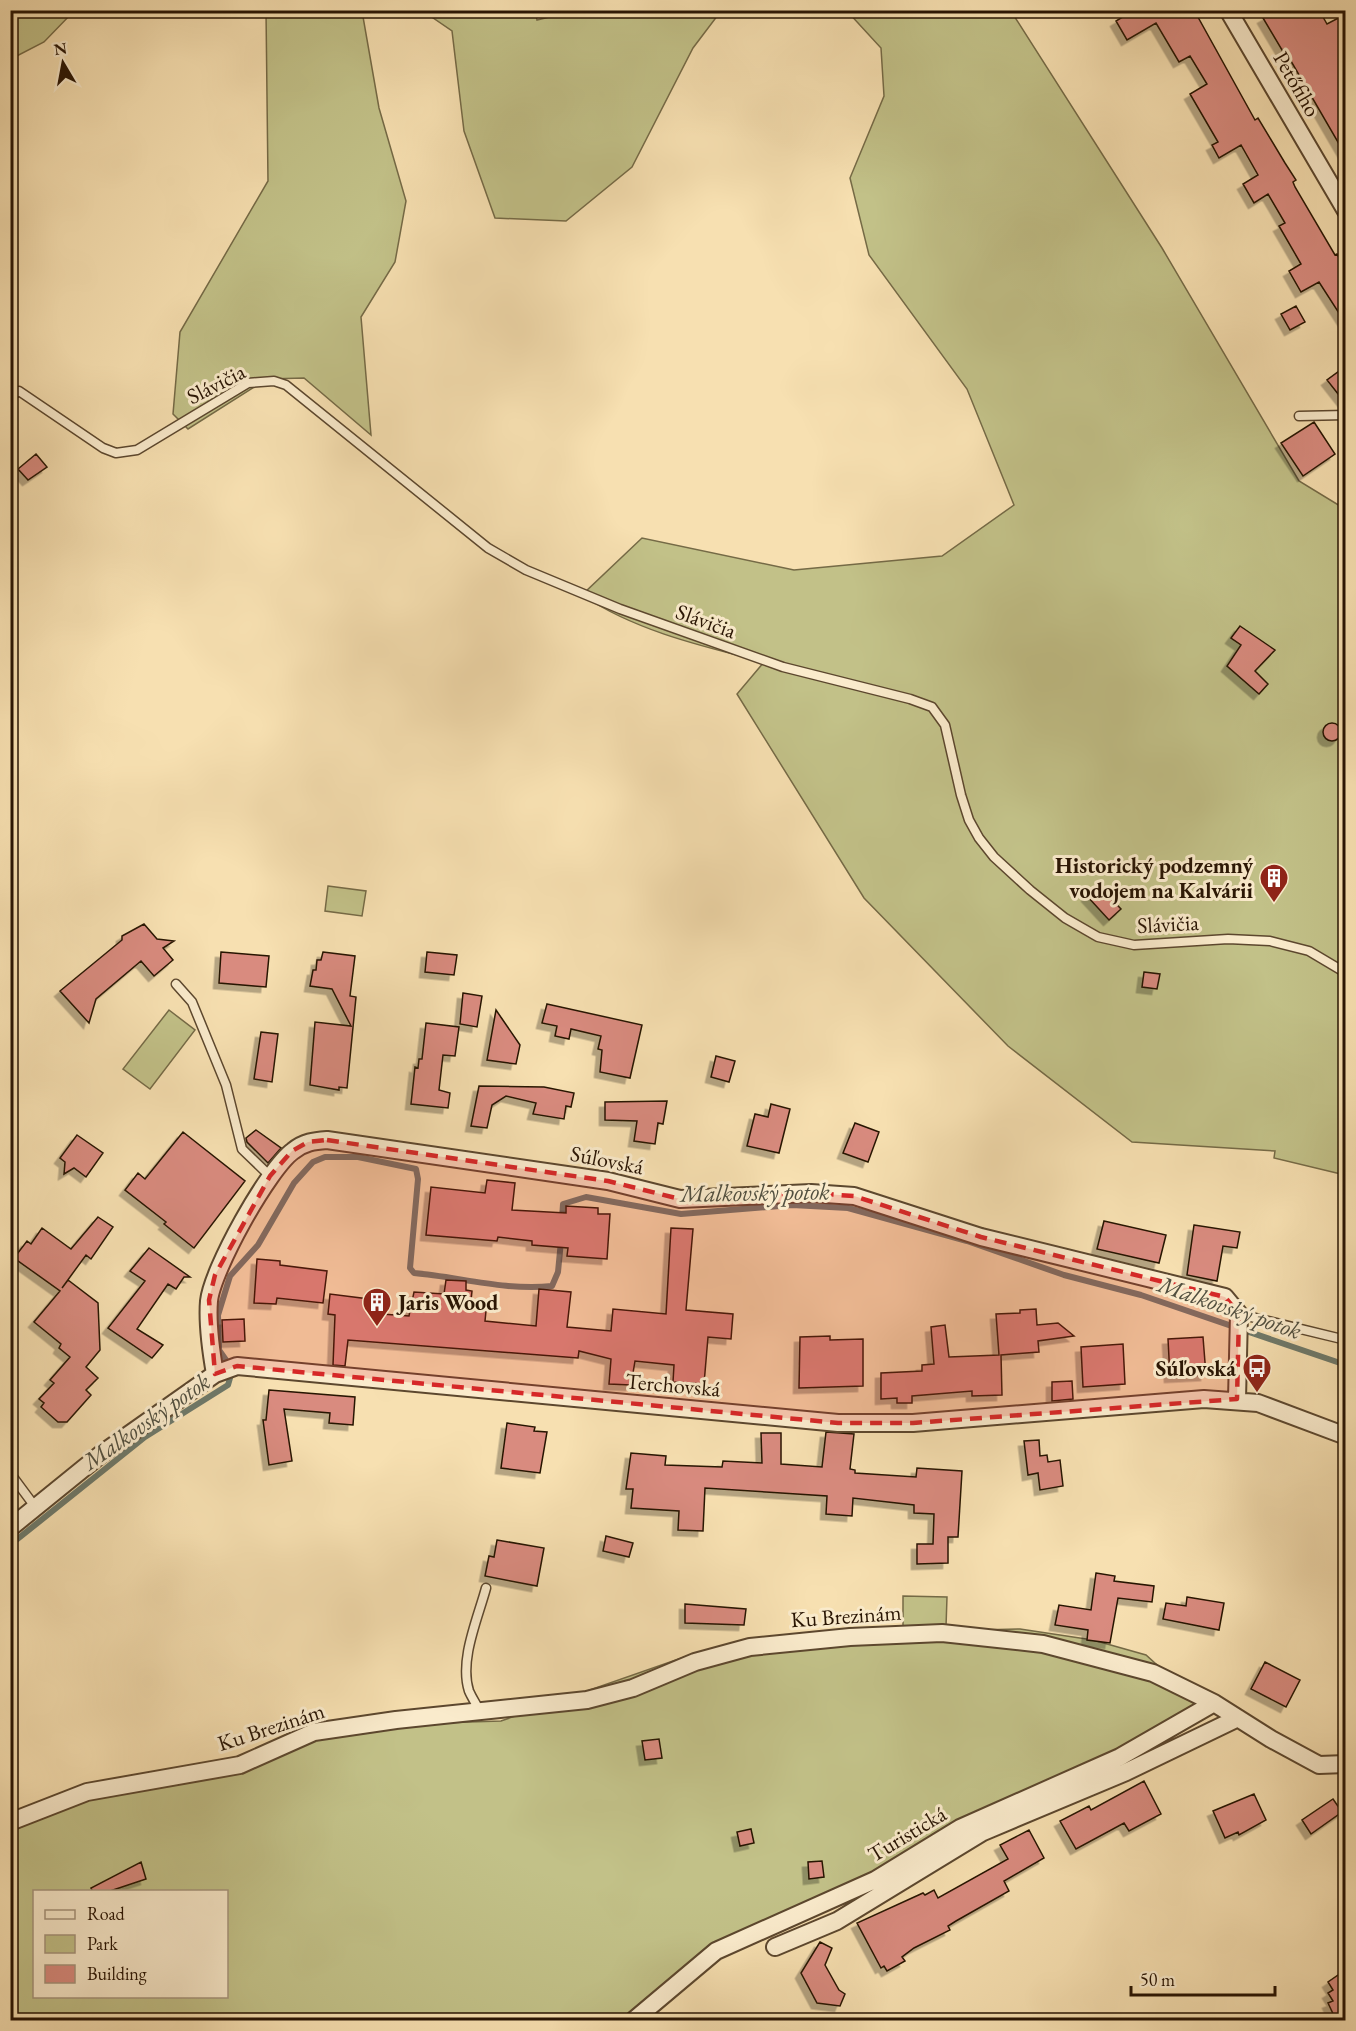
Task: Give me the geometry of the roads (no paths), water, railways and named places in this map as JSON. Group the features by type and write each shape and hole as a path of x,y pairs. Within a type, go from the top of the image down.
{"street":[{"name":"Petőfiho","path":"1228,10 1346,211"},
{"name":"Súľovská","path":"224,1371 209,1300 215,1275 270,1176 291,1151 308,1142 327,1140 608,1181 680,1199 811,1193 854,1196 981,1237 1225,1297 1239,1314"},
{"path":"1237,1400 1239,1314"},
{"path":"10,1528 100,1455 224,1371"},
{"name":"Terchovská","path":"224,1371 838,1423 913,1423 1204,1398 1258,1403 1346,1436"},
{"name":"Ku Brezinám","path":"10,1822 87,1792 240,1765 314,1732 396,1720 587,1700 633,1688 695,1662 750,1647 850,1637 942,1633 1043,1644 1153,1673 1214,1703 1319,1765 1346,1764"},
{"name":"Turistická","path":"634,2020 716,1951 875,1880 960,1828 1120,1757 1214,1703"},
{"name":"Turistická","path":"775,1947 837,1921 983,1832 1126,1772 1238,1718"}],"lane":[{"name":"Slávičia","path":"10,397 15,389 103,448 125,453 137,450 248,383 274,381 286,385 488,548 526,570 620,609 783,667 910,699 932,707 939,713 945,725 961,795 969,820 979,838 994,857 1030,890 1065,918 1098,937 1134,945 1228,939 1270,941 1309,951 1346,973"},
{"path":"1299,416 1346,415"},
{"path":"176,984 192,1002 226,1084 242,1149 270,1176"},
{"path":"1239,1314 1346,1340"},
{"path":"10,1473 36,1508"},
{"path":"480,1713 469,1690 467,1672 470,1646 486,1588"}],"waterway":[{"name":"Malkovský potok","path":"10,1545 145,1437 228,1385 230,1378 226,1360 219,1350 218,1315 230,1276 258,1245 294,1183 313,1162 325,1157 358,1157 416,1169 418,1179 410,1268 414,1273 517,1287 552,1286 558,1272 561,1241"},
{"name":"Malkovský potok","path":"562,1219 563,1204 586,1197 681,1214 792,1205 848,1208 967,1241 1064,1275 1141,1295 1346,1365"}],"place":[{"name":"Historický podzemný vodojem na Kalvárii","path":"1274,904"},
{"name":"Jaris Wood","path":"377,1328"},
{"name":"Súľovská","path":"1257,1394"}]}
